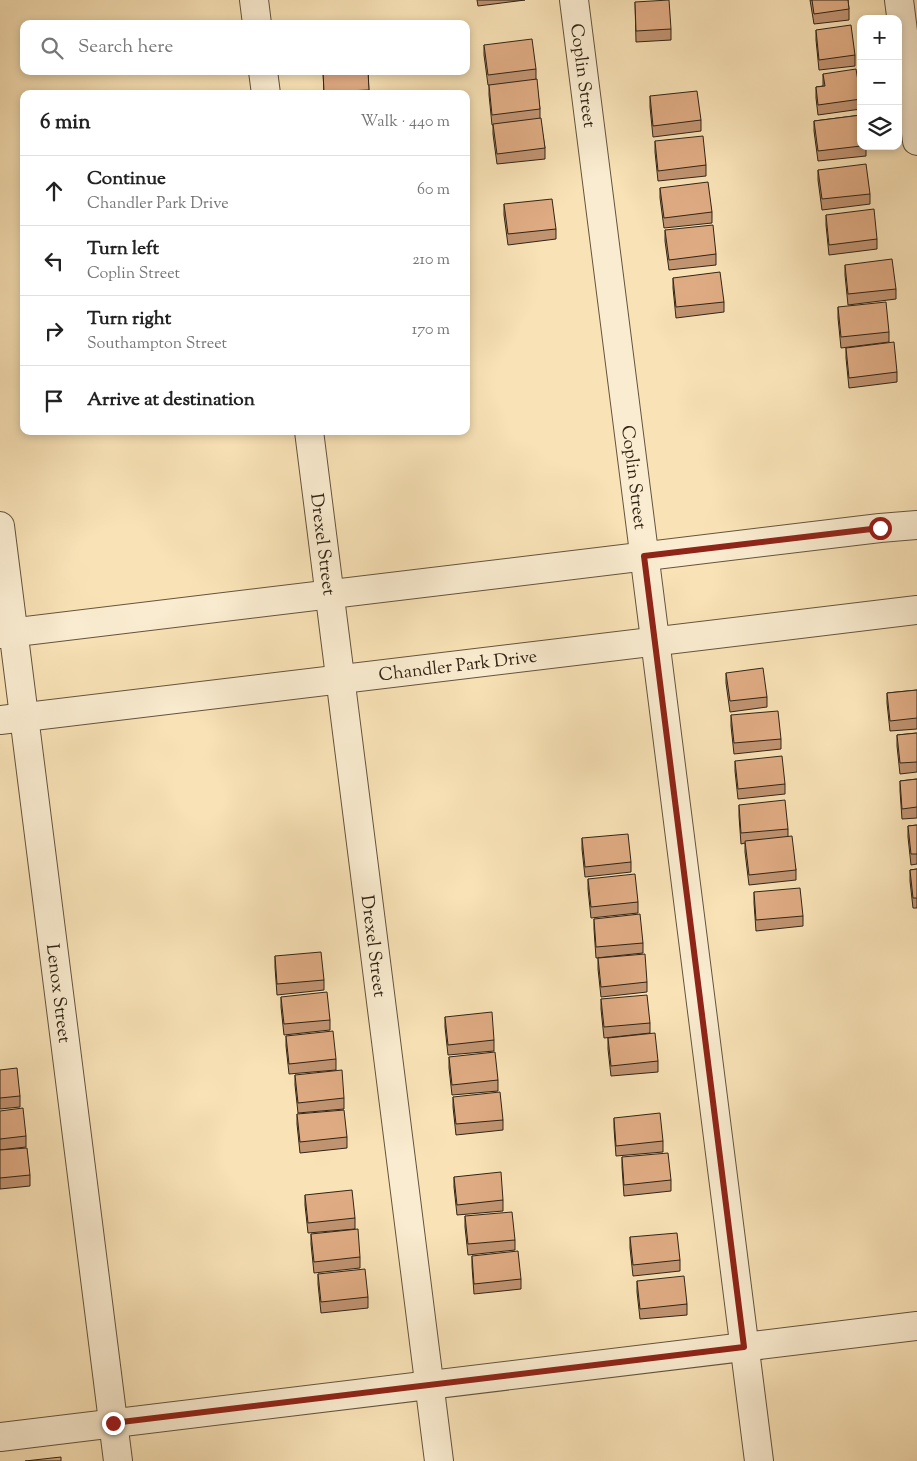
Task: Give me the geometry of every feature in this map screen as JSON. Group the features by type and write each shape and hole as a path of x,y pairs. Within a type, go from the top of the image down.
{"street":[{"path":"254,0 256,20"},
{"name":"Coplin Street","path":"574,0 759,1461"},
{"path":"899,0 917,141"},
{"path":"264,75 265,90"},
{"name":"Drexel Street","path":"309,435 439,1461"},
{"path":"7,633 917,525"},
{"name":"Lenox Street","path":"0,526 12,718 118,1461"},
{"name":"Chandler Park Drive","path":"12,718 917,610"},
{"path":"0,1436 917,1326"}],"building":[{"path":"669,0 671,29 636,31 635,2"},
{"path":"812,0 848,0 849,9 814,14"},
{"path":"851,25 855,55 819,60 816,30"},
{"path":"532,39 536,69 488,75 484,45"},
{"path":"856,69 857,100 818,105 816,87 825,86 823,74"},
{"path":"323,75 368,75 369,90 324,90"},
{"path":"537,79 540,109 492,115 489,85"},
{"path":"697,91 701,120 653,126 650,96"},
{"path":"857,116 857,146 818,151 814,121"},
{"path":"541,118 545,148 497,154 493,124"},
{"path":"703,136 706,165 658,171 655,141"},
{"path":"866,164 870,194 822,199 818,170"},
{"path":"708,182 712,212 664,218 660,188"},
{"path":"552,199 556,229 508,234 504,204"},
{"path":"874,209 877,239 829,245 826,215"},
{"path":"713,225 716,254 669,260 665,230"},
{"path":"892,259 896,289 848,294 845,265"},
{"path":"720,272 724,302 676,307 673,278"},
{"path":"886,302 889,332 841,337 838,307"},
{"path":"894,342 897,372 849,378 846,348"},
{"path":"763,668 767,697 730,701 726,673"},
{"path":"917,690 917,718 890,721 887,693"},
{"path":"778,711 781,739 734,743 731,715"},
{"path":"917,733 917,762 900,763 897,735"},
{"path":"782,756 785,784 738,789 735,761"},
{"path":"917,779 917,807 902,809 900,781"},
{"path":"785,800 788,829 741,833 739,805"},
{"path":"917,825 917,854 911,854 908,826"},
{"path":"628,834 631,862 585,867 582,838"},
{"path":"792,836 796,870 749,875 745,841"},
{"path":"917,869 917,898 913,898 910,870"},
{"path":"635,874 638,902 591,907 588,879"},
{"path":"800,888 803,916 756,920 754,892"},
{"path":"640,914 643,943 596,947 594,919"},
{"path":"321,952 324,980 277,984 275,956"},
{"path":"645,954 647,982 601,987 598,958"},
{"path":"327,992 330,1020 284,1024 281,997"},
{"path":"647,995 650,1023 604,1027 601,999"},
{"path":"492,1012 494,1040 448,1045 445,1017"},
{"path":"333,1031 336,1059 289,1064 286,1036"},
{"path":"655,1033 658,1061 611,1066 608,1038"},
{"path":"495,1052 498,1080 452,1085 449,1057"},
{"path":"17,1068 20,1096 0,1098 0,1070"},
{"path":"342,1070 344,1098 298,1103 295,1075"},
{"path":"500,1092 503,1120 456,1124 453,1097"},
{"path":"23,1108 26,1136 0,1139 0,1111"},
{"path":"344,1110 347,1137 300,1142 297,1114"},
{"path":"660,1113 663,1141 616,1146 614,1118"},
{"path":"27,1148 30,1175 0,1178 0,1150"},
{"path":"668,1153 671,1180 624,1185 622,1157"},
{"path":"501,1172 503,1200 457,1205 454,1177"},
{"path":"352,1190 355,1218 308,1223 305,1195"},
{"path":"512,1212 515,1240 468,1244 465,1216"},
{"path":"358,1229 360,1257 314,1262 311,1234"},
{"path":"677,1233 680,1260 633,1265 630,1237"},
{"path":"518,1251 521,1279 474,1284 472,1256"},
{"path":"365,1269 368,1297 321,1302 318,1274"},
{"path":"684,1276 687,1304 640,1309 637,1281"},
{"path":"61,1457 61,1461 25,1461"}],"route":[{"path":"113,1423 744,1347 644,556 880,528"}]}
